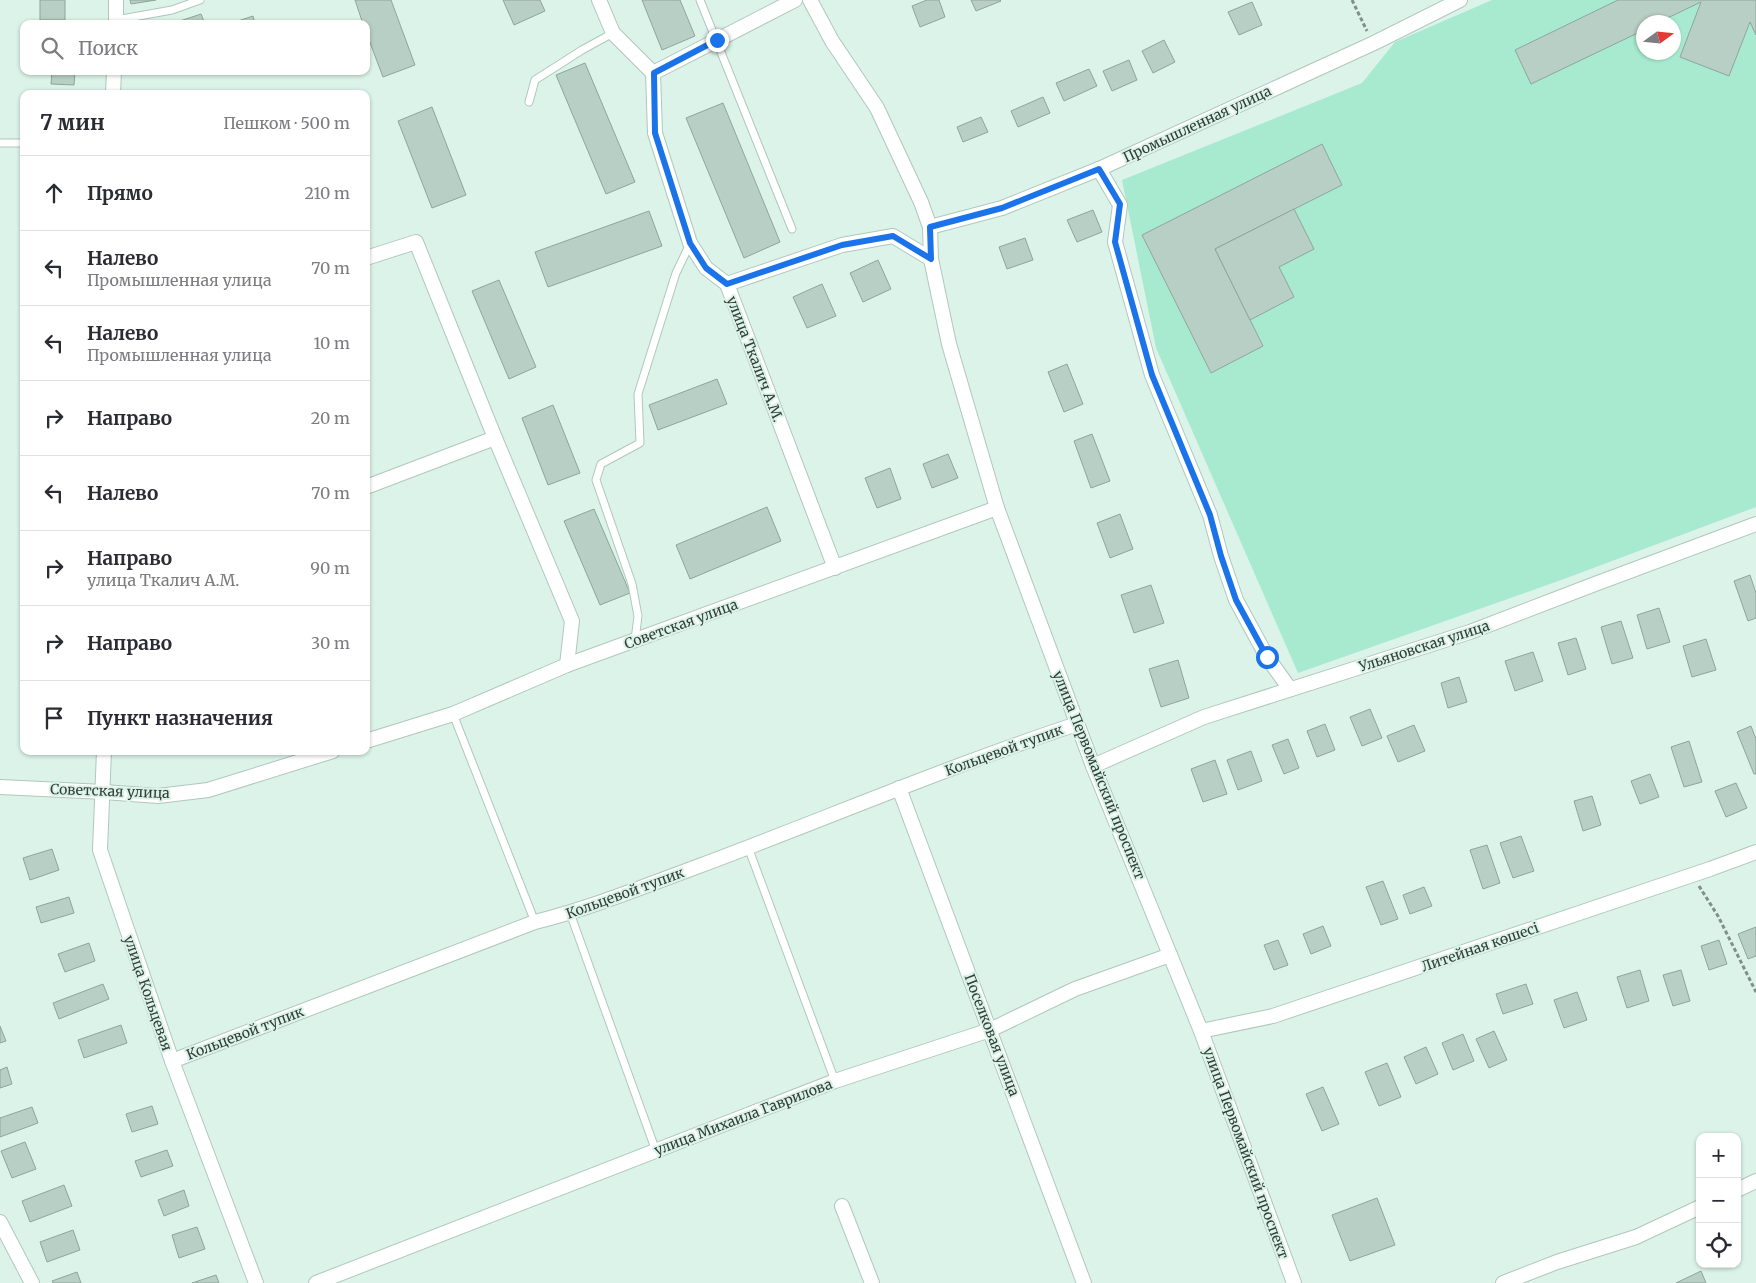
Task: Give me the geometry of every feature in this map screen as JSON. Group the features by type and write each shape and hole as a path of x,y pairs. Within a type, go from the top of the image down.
{"street":[{"path":"116,0 116,20"},
{"path":"599,0 613,33 654,73 794,0"},
{"path":"810,0 832,41 877,108 921,202 930,227 931,259"},
{"name":"Промышленная улица","path":"930,227 1002,208 1099,169 1374,43 1460,0"},
{"name":"улица Ткалич А.М.","path":"654,73 655,133 690,243 706,268 727,284 835,568"},
{"path":"114,75 114,90"},
{"path":"1099,169 1120,204 1115,242 1152,375 1210,515 1236,600 1267,657 1290,689"},
{"path":"727,284 842,245 893,236 931,259"},
{"path":"370,257 416,242 495,438 572,621 567,665"},
{"name":"улица Первомайский проспект","path":"931,259 949,344 997,508 1093,766 1202,1031 1294,1283"},
{"path":"370,485 495,438"},
{"name":"Советская улица","path":"370,740 452,714 567,665 997,508"},
{"name":"Ульяновская улица","path":"1093,766 1204,716 1470,632 1756,524"},
{"name":"Кольцевой тупик","path":"172,1061 535,922 570,913 748,848 899,788 1011,746 1077,724"},
{"name":"улица Кольцевая","path":"104,755 104,792 100,850 172,1061 256,1283"},
{"name":"Советская улица","path":"0,787 158,796 208,790 320,755"},
{"name":"Поселковая улица","path":"899,788 1084,1283"},
{"name":"Литейная көшесі","path":"1202,1031 1273,1016 1756,852"},
{"name":"улица Михаила Гаврилова","path":"316,1283 835,1081 990,1030 1075,990 1170,955"},
{"path":"1741,1188 1756,1181"},
{"path":"842,1206 872,1283"},
{"path":"1503,1283 1557,1262 1636,1237 1696,1209"},
{"path":"0,1222 32,1283"}],"lane":[{"path":"125,20 172,10 200,0"},
{"path":"700,0 792,229"},
{"path":"529,102 535,80 613,33"},
{"path":"0,143 20,143"},
{"path":"635,640 638,616 632,584 596,480 601,464 640,444 638,394 676,273 690,243"},
{"path":"452,714 535,922"},
{"path":"748,848 835,1081"},
{"path":"570,913 656,1151"}],"path":[{"path":"1352,0 1374,43"},
{"path":"1692,875 1718,916 1756,992"}],"green space":[{"path":"1492,0 1756,0 1756,507 1564,579 1298,673 1156,348 1122,180 1362,83 1395,42"}],"building":[{"path":"40,0 65,0 65,20 40,20"},
{"path":"130,0 156,0 131,4"},
{"path":"355,0 391,0 415,65 383,77 370,43 370,20 362,20"},
{"path":"503,0 540,0 545,11 514,25"},
{"path":"642,0 680,0 695,36 662,50"},
{"path":"927,0 939,0 945,17 920,27 912,6"},
{"path":"971,0 1000,0 1001,1 976,11"},
{"path":"1618,0 1756,0 1756,35 1750,22 1729,76 1681,57 1701,2 1674,15 1636,15 1636,34 1531,84 1515,50"},
{"path":"1252,2 1262,25 1239,35 1228,12"},
{"path":"201,14 203,20 183,20"},
{"path":"253,16 254,20 241,20"},
{"path":"1164,40 1175,62 1153,73 1142,51"},
{"path":"1129,60 1137,80 1112,91 1103,71"},
{"path":"585,63 635,182 606,194 556,75"},
{"path":"1089,69 1097,86 1064,101 1056,83"},
{"path":"52,75 75,75 74,85 51,84"},
{"path":"1043,97 1050,113 1018,127 1011,111"},
{"path":"723,103 780,242 744,258 686,118"},
{"path":"432,107 466,195 432,208 398,121"},
{"path":"981,117 988,132 963,142 957,127"},
{"path":"1322,144 1342,185 1215,249 1263,346 1211,373 1142,235"},
{"path":"1294,209 1314,249 1279,267 1294,297 1250,320 1215,249"},
{"path":"1093,210 1102,232 1077,242 1067,220"},
{"path":"649,211 662,246 548,287 535,252"},
{"path":"1025,238 1033,260 1007,269 999,247"},
{"path":"878,260 891,289 863,302 850,273"},
{"path":"499,280 536,367 509,379 472,291"},
{"path":"822,284 836,316 807,328 793,297"},
{"path":"1067,364 1083,404 1064,412 1048,372"},
{"path":"717,379 727,404 658,430 649,405"},
{"path":"553,405 580,473 548,485 522,418"},
{"path":"1092,434 1110,481 1091,488 1074,441"},
{"path":"948,454 958,478 932,488 923,464"},
{"path":"890,468 901,499 877,508 865,478"},
{"path":"767,507 781,541 690,579 676,545"},
{"path":"594,509 630,593 600,605 564,521"},
{"path":"1120,514 1133,549 1110,558 1097,523"},
{"path":"1750,575 1756,593 1756,618 1748,621 1734,581"},
{"path":"1151,585 1164,623 1134,633 1121,595"},
{"path":"1659,608 1670,642 1647,649 1637,615"},
{"path":"1621,621 1633,658 1612,664 1601,627"},
{"path":"1576,638 1586,669 1568,675 1558,643"},
{"path":"1706,639 1716,670 1692,677 1683,646"},
{"path":"1533,652 1543,681 1515,691 1505,661"},
{"path":"1178,660 1189,698 1161,707 1149,669"},
{"path":"1459,677 1467,702 1448,708 1441,683"},
{"path":"1370,709 1382,738 1362,746 1350,717"},
{"path":"1325,724 1335,750 1317,757 1307,731"},
{"path":"1414,725 1425,751 1398,762 1387,736"},
{"path":"1751,726 1756,739 1756,774 1754,774 1737,732"},
{"path":"1288,739 1299,768 1284,774 1272,745"},
{"path":"1689,741 1702,782 1684,787 1671,747"},
{"path":"1251,751 1262,781 1238,790 1227,760"},
{"path":"1215,760 1227,794 1203,802 1191,769"},
{"path":"1650,774 1659,797 1640,804 1631,781"},
{"path":"1736,783 1747,808 1726,817 1715,791"},
{"path":"1592,796 1601,825 1583,831 1574,801"},
{"path":"1521,836 1534,871 1513,878 1500,843"},
{"path":"1487,845 1500,883 1483,889 1470,850"},
{"path":"52,849 59,870 30,880 23,858"},
{"path":"1383,881 1398,919 1381,925 1366,887"},
{"path":"1424,887 1432,906 1410,914 1403,895"},
{"path":"69,897 74,913 41,923 36,907"},
{"path":"1323,926 1331,946 1311,954 1303,934"},
{"path":"1756,927 1756,956 1748,959 1738,934"},
{"path":"1278,940 1288,965 1274,970 1264,945"},
{"path":"1719,940 1727,964 1709,970 1701,946"},
{"path":"89,943 95,961 65,972 58,954"},
{"path":"1640,970 1649,1001 1627,1008 1617,977"},
{"path":"1681,970 1690,1001 1673,1006 1663,975"},
{"path":"103,984 109,999 59,1019 53,1003"},
{"path":"1526,984 1533,1004 1503,1014 1496,994"},
{"path":"1577,992 1587,1020 1564,1028 1554,1000"},
{"path":"121,1025 127,1043 84,1058 78,1040"},
{"path":"0,1026 6,1041 0,1043"},
{"path":"1494,1031 1507,1060 1489,1068 1476,1039"},
{"path":"1463,1034 1474,1061 1453,1070 1442,1043"},
{"path":"1426,1047 1438,1074 1416,1084 1404,1057"},
{"path":"1387,1063 1401,1097 1379,1106 1365,1072"},
{"path":"7,1067 12,1084 0,1088 0,1070"},
{"path":"1323,1087 1339,1124 1322,1131 1306,1094"},
{"path":"152,1106 158,1124 132,1132 126,1114"},
{"path":"32,1107 38,1123 0,1137 0,1118"},
{"path":"25,1142 36,1169 12,1178 1,1151"},
{"path":"167,1150 173,1166 141,1177 135,1161"},
{"path":"64,1185 72,1206 30,1222 22,1201"},
{"path":"184,1190 189,1206 164,1216 158,1200"},
{"path":"1377,1198 1395,1245 1350,1261 1332,1215"},
{"path":"197,1227 205,1249 179,1258 172,1235"},
{"path":"73,1230 80,1250 47,1262 40,1242"},
{"path":"1701,1271 1706,1283 1676,1283"},
{"path":"77,1272 81,1283 53,1283 52,1281"},
{"path":"216,1275 219,1283 192,1283"}],"route":[{"path":"717,40 654,73 655,133 690,243 706,268 727,284 842,245 893,236 931,259 930,227 1002,208 1099,169 1120,204 1115,242 1152,375 1210,515 1236,600 1267,657"}]}
